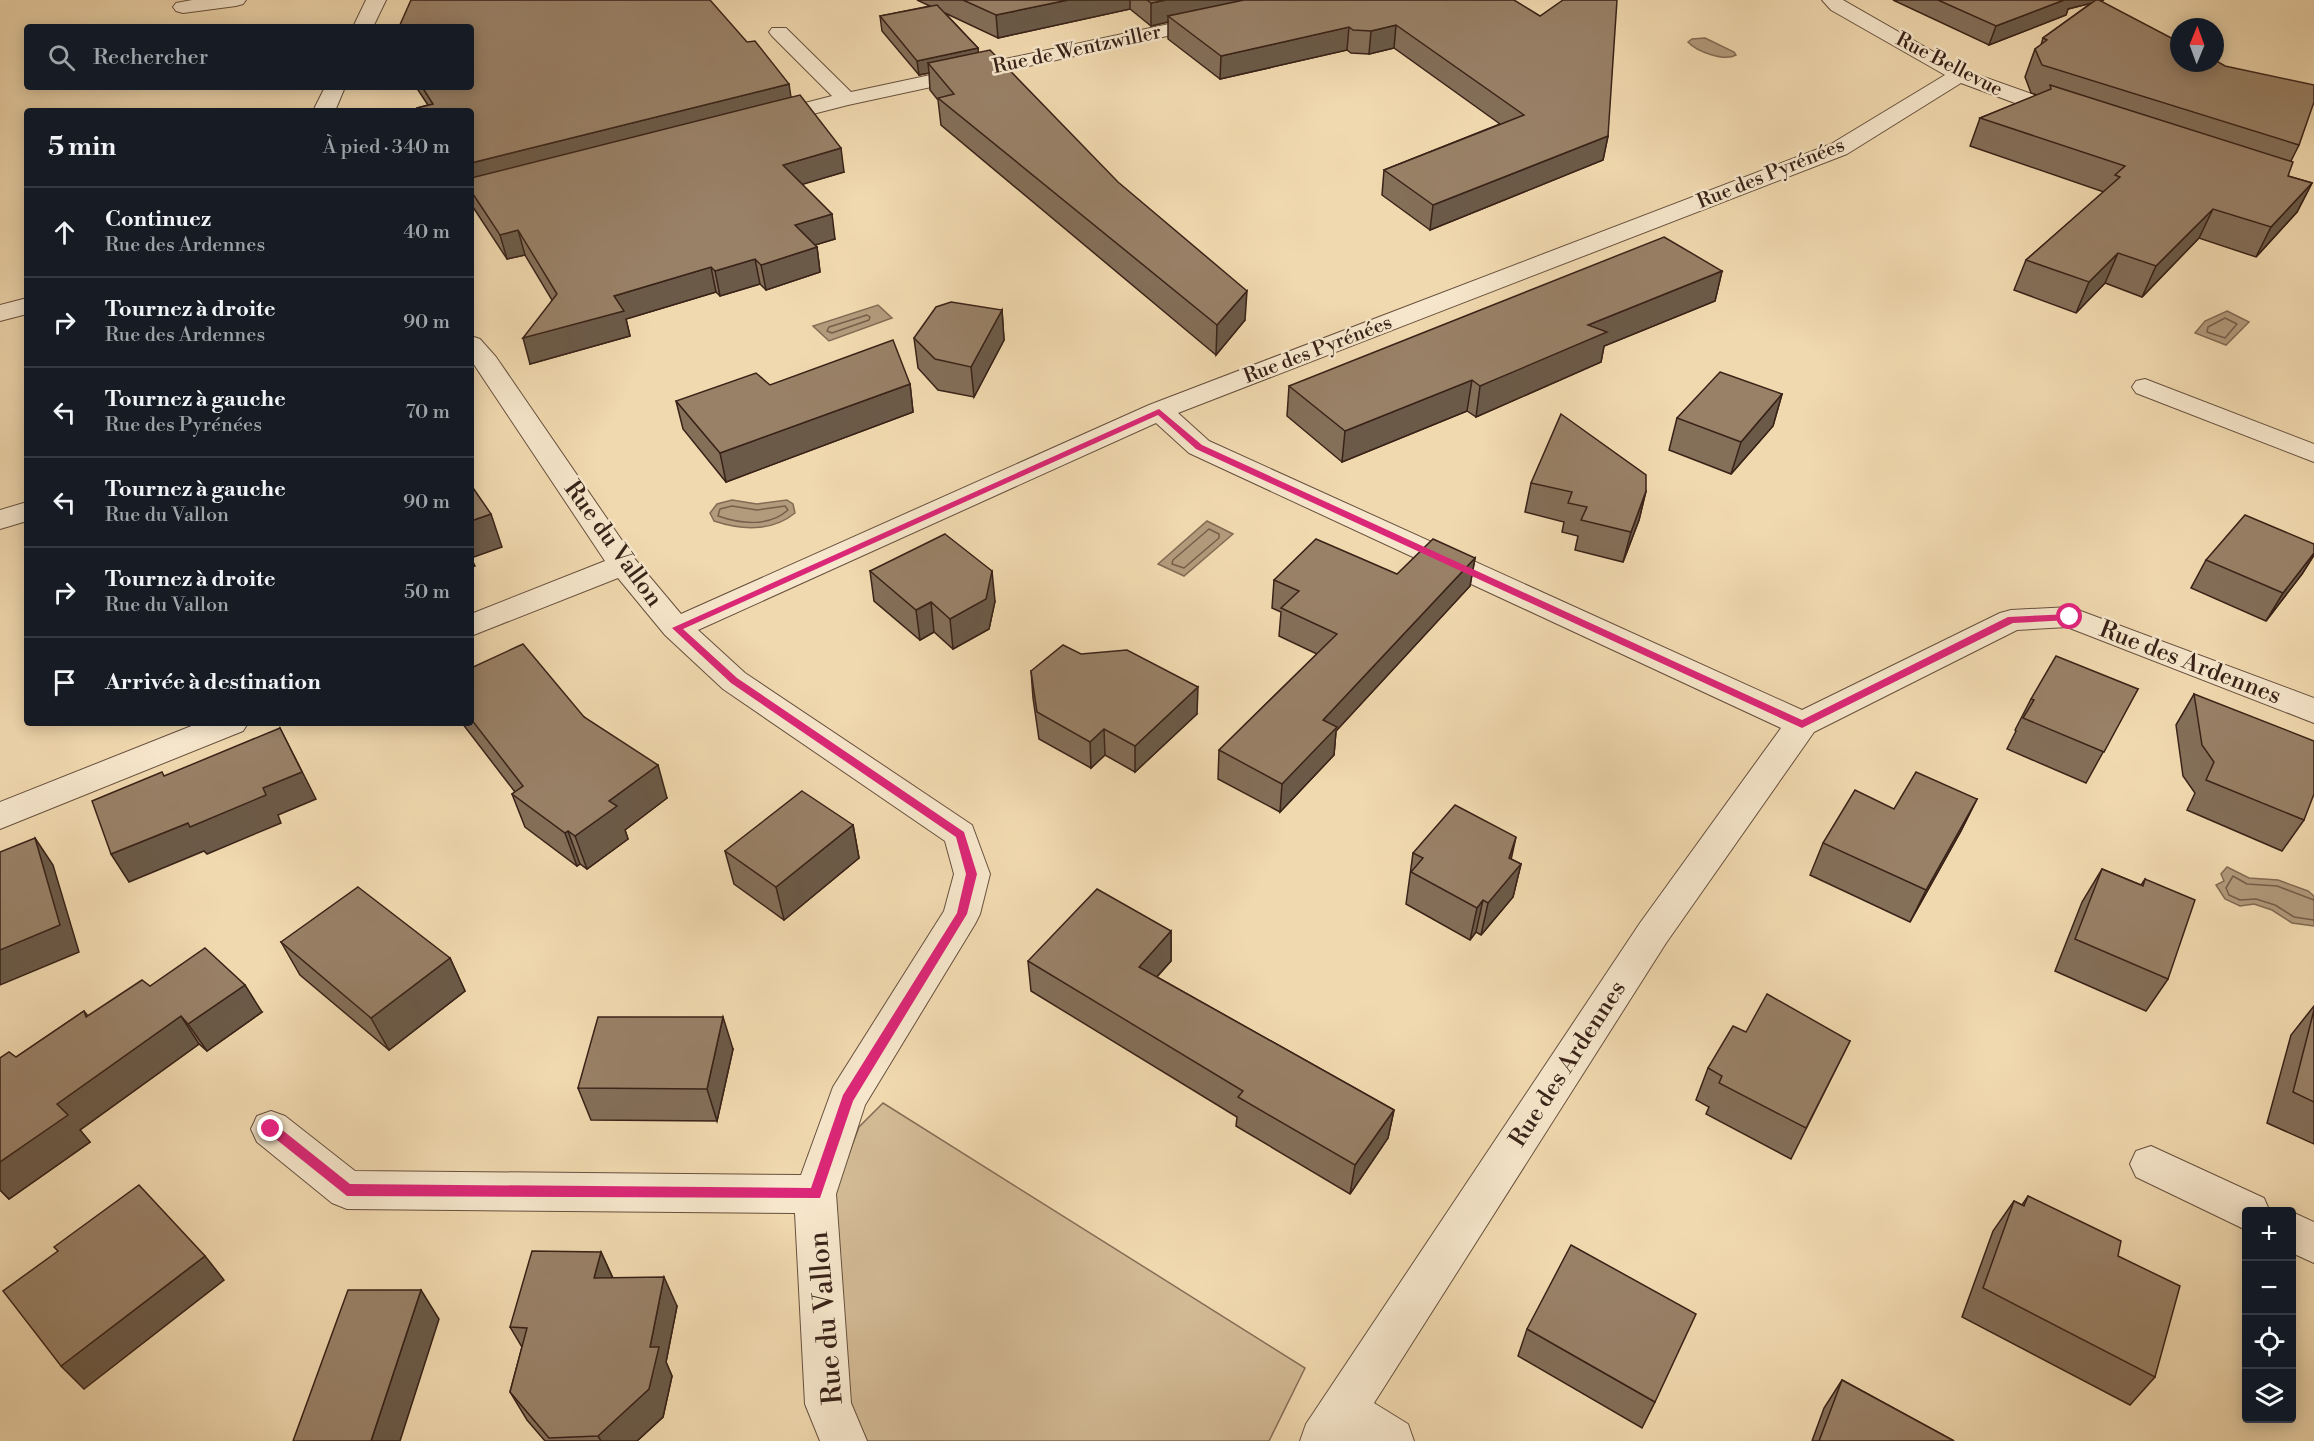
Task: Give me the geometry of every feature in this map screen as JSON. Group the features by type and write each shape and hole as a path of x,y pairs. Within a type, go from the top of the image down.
{"street":[{"path":"183,7 236,0"},
{"path":"364,24 376,0"},
{"name":"Rue Bellevue","path":"1832,0 1838,6 1960,75 2004,93 2086,121"},
{"name":"Rue de Wentzwiller","path":"743,125 846,99 1228,17"},
{"path":"779,32 846,99"},
{"name":"Rue des Pyrénées","path":"676,628 1159,411 1839,149 1960,75"},
{"path":"325,108 334,90"},
{"path":"0,313 24,307"},
{"name":"Rue du Vallon","path":"476,358 623,565 676,628 734,681 960,834 972,874 962,914 848,1099 815,1194 828,1404 844,1441"},
{"path":"2145,387 2314,454"},
{"path":"1159,411 1199,447 1802,724"},
{"path":"0,520 24,512"},
{"path":"474,625 623,565"},
{"name":"Rue des Ardennes","path":"1333,1426 1653,933 1802,724 2011,620 2070,617 2314,711"},
{"path":"0,816 224,726"},
{"path":"271,1129 347,1190 815,1194"},
{"path":"2151,1164 2242,1209"},
{"path":"2296,1234 2314,1243"},
{"path":"1333,1426 1390,1441"}],"shaded area":[{"path":"883,1103 1305,1368 1269,1441 867,1441 850,1405 834,1194 859,1127"}],"water":[{"path":"1705,38 1736,55 1725,57 1710,54 1697,49 1688,42 1692,39"},
{"path":"878,305 892,318 829,341 813,326"},
{"path":"2227,311 2249,322 2226,345 2195,333 2205,321"},
{"path":"732,500 757,504 787,500 793,504 795,513 776,524 756,528 714,521 710,513 717,504"},
{"path":"1207,521 1233,534 1184,576 1158,564"},
{"path":"2227,867 2249,878 2278,880 2308,891 2314,896 2314,926 2292,923 2272,910 2254,904 2240,906 2225,899 2216,885 2224,881 2221,874"}],"building":[{"path":"411,0 710,0 747,42 755,41 789,84 474,162 474,108 417,108 433,104 424,90 474,90 474,24 400,24"},
{"path":"963,0 1068,0 996,15"},
{"path":"1147,0 1166,0 1151,3"},
{"path":"1244,0 1514,0 1540,16 1563,0 1617,0 1608,136 1433,205 1384,170 1524,115 1396,25 1371,31 1353,30 1349,27 1221,56 1168,16"},
{"path":"1938,0 2064,0 1996,26"},
{"path":"2099,0 2170,37 2170,72 2224,72 2224,65 2314,85 2314,102 2299,145 2042,65 2035,49 2047,40 2043,38"},
{"path":"937,5 978,48 917,61 880,16"},
{"path":"990,50 1118,182 1247,291 1217,325 938,98 954,94 928,63"},
{"path":"2050,85 2293,162 2288,176 2312,183 2271,227 2213,209 2156,266 2118,253 2089,282 2026,260 2120,177 2115,175 2125,166 1980,118 2051,89"},
{"path":"800,95 841,148 783,165 832,214 795,225 817,247 761,265 755,259 715,271 711,267 614,296 624,311 523,338 557,294 518,230 500,235 474,196 474,177"},
{"path":"1664,237 1722,271 1588,325 1607,332 1480,386 1472,380 1345,431 1289,386"},
{"path":"951,302 1002,310 971,367 935,359 914,338 936,307"},
{"path":"893,340 910,384 720,453 676,401 756,373 770,385"},
{"path":"1720,372 1782,394 1741,442 1677,418"},
{"path":"1561,414 1646,475 1646,491 1631,532 1581,520 1587,507 1568,503 1572,492 1531,483"},
{"path":"474,489 491,514 474,520"},
{"path":"2245,515 2314,544 2314,553 2283,593 2206,560"},
{"path":"945,534 992,571 986,599 950,619 931,602 916,610 870,571"},
{"path":"1316,539 1397,574 1433,539 1475,558 1323,720 1337,727 1282,784 1219,750 1337,634 1281,608 1299,591 1274,580"},
{"path":"523,644 584,717 658,765 609,801 617,806 575,836 568,831 565,833 512,794 523,786 474,723 474,667"},
{"path":"1063,645 1081,654 1127,650 1198,687 1135,746 1104,729 1090,742 1037,712 1031,671"},
{"path":"2056,656 2138,689 2104,752 2023,718 2034,700 2031,699"},
{"path":"2194,694 2314,741 2314,794 2304,820 2206,780 2214,762 2202,745"},
{"path":"280,728 302,772 263,788 266,795 190,827 188,823 111,854 92,801 162,772 164,776"},
{"path":"1916,772 1977,799 1926,890 1823,843 1855,790 1894,809"},
{"path":"802,791 853,825 776,887 725,851"},
{"path":"1455,805 1516,837 1509,858 1521,864 1488,903 1483,900 1477,908 1411,872 1423,858 1413,853"},
{"path":"35,838 60,925 0,950 0,852"},
{"path":"2102,869 2143,886 2145,879 2195,900 2168,979 2075,939"},
{"path":"358,887 450,958 371,1018 281,942"},
{"path":"1097,889 1171,931 1139,967 1394,1110 1355,1165 1238,1097 1243,1091 1028,961"},
{"path":"205,948 245,985 188,1024 181,1016 57,1104 68,1115 0,1162 0,1058 9,1052 16,1057 84,1011 86,1017 142,980 150,986"},
{"path":"1767,994 1850,1041 1806,1128 1719,1083 1722,1076 1708,1068 1733,1026 1746,1032"},
{"path":"2314,1010 2314,1102 2293,1092"},
{"path":"598,1017 723,1017 707,1089 578,1088"},
{"path":"139,1185 205,1256 61,1366 3,1291 58,1251 54,1247"},
{"path":"2028,1196 2121,1241 2118,1256 2180,1286 2155,1377 1983,1288 2014,1201 2024,1206"},
{"path":"1571,1245 1696,1314 1655,1402 1527,1329"},
{"path":"532,1251 601,1252 594,1278 664,1277 650,1347 659,1347 649,1389 598,1436 549,1438 510,1392 527,1328 510,1327"},
{"path":"348,1290 421,1290 371,1441 293,1441"},
{"path":"1842,1380 1954,1441 1819,1441"}],"route":[{"path":"271,1129 347,1190 815,1194 848,1099 962,914 972,874 960,834 734,681 676,628 1159,411 1199,447 1802,724 2011,620 2070,617"}]}
